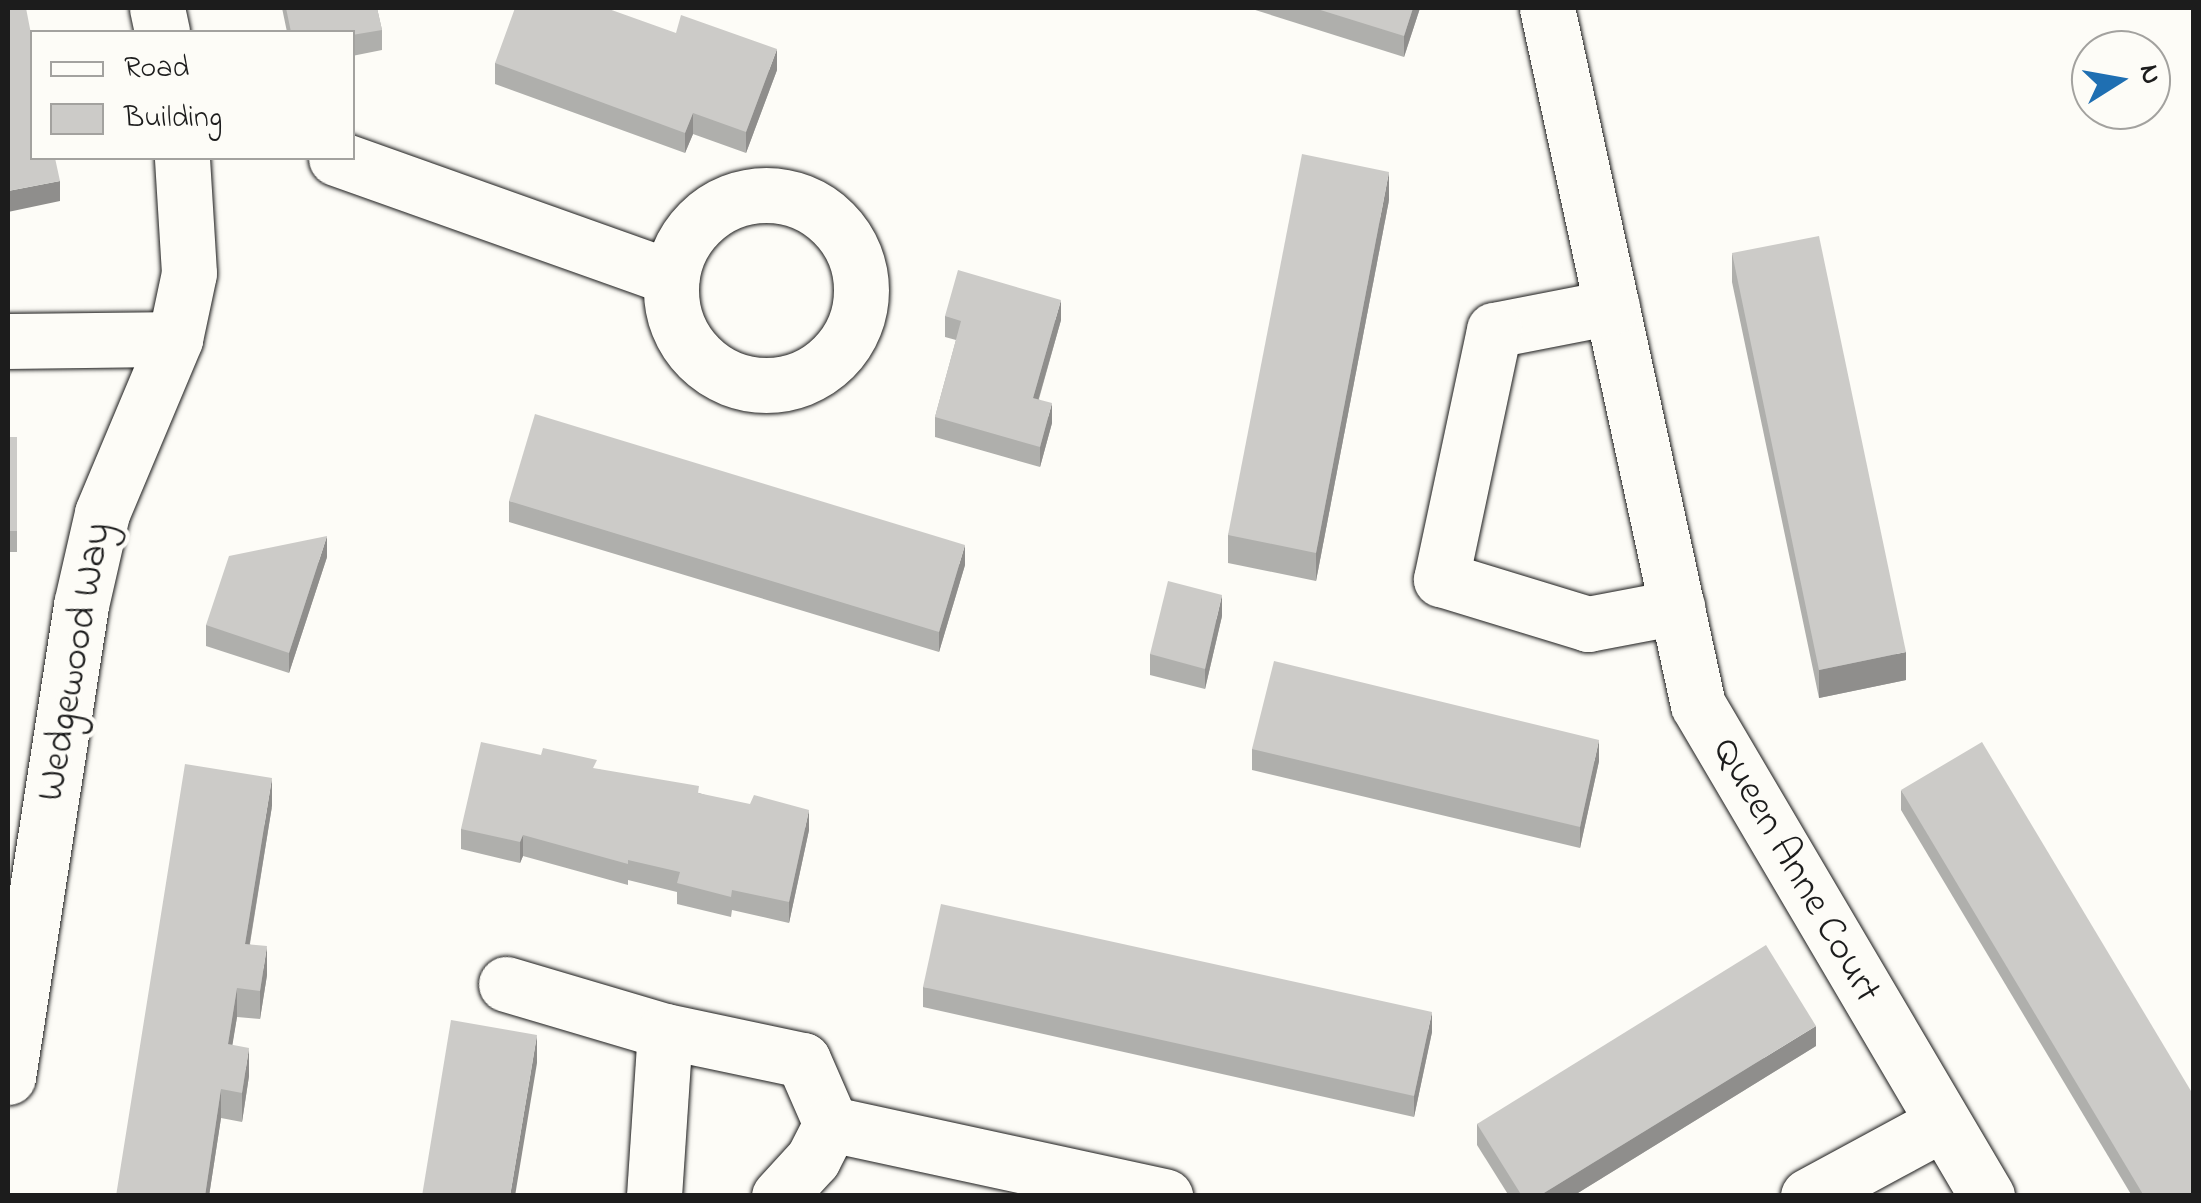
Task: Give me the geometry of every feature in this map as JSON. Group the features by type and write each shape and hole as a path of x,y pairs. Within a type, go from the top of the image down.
{"street":[{"name":"Queen Anne Court","path":"1547,8 1698,705 1987,1196"},
{"name":"Wedgewood Way","path":"8,1077 14,997 81,605 102,513 175,339 189,273 182,160"},
{"path":"342,160 671,276"},
{"path":"1612,307 1494,330 1441,579 1588,624 1676,607"},
{"path":"8,341 175,339"},
{"path":"506,984 665,1031 803,1060 831,1124"},
{"path":"654,1196 665,1031"},
{"path":"1808,1196 1943,1123"},
{"path":"779,1196 813,1159 831,1124"},
{"path":"831,1124 1165,1196"}],"building":[{"path":"8,8 26,8 30,30 30,160 55,160 60,181 8,191"},
{"path":"286,8 377,8 382,30 355,34 355,30 291,30"},
{"path":"515,8 606,8 676,33 681,15 777,49 746,132 693,113 685,133 495,63"},
{"path":"1314,8 1413,8 1404,36"},
{"path":"1302,154 1389,172 1316,553 1228,535"},
{"path":"1819,236 1906,652 1819,670 1732,253"},
{"path":"958,270 1061,300 1033,398 1052,403 1040,447 935,417 961,321 945,316"},
{"path":"535,414 965,545 939,632 509,501"},
{"path":"8,437 17,437 17,531 8,531"},
{"path":"327,536 289,653 206,625 229,556"},
{"path":"1168,581 1222,595 1205,669 1150,654"},
{"path":"1274,661 1599,740 1580,827 1252,749"},
{"path":"481,742 541,755 543,748 597,760 593,768 699,786 698,793 750,804 754,795 809,810 789,902 732,890 731,897 677,883 680,872 628,860 628,864 523,835 520,842 461,829"},
{"path":"1982,742 2194,1096 2194,1196 2144,1196 1901,790"},
{"path":"185,764 272,778 245,944 267,946 260,991 237,988 228,1044 249,1048 242,1093 221,1089 205,1196 116,1196"},
{"path":"941,904 1432,1012 1414,1096 923,987"},
{"path":"1766,945 1816,1026 1539,1196 1522,1196 1477,1124"},
{"path":"451,1020 537,1035 510,1196 422,1196"}]}
